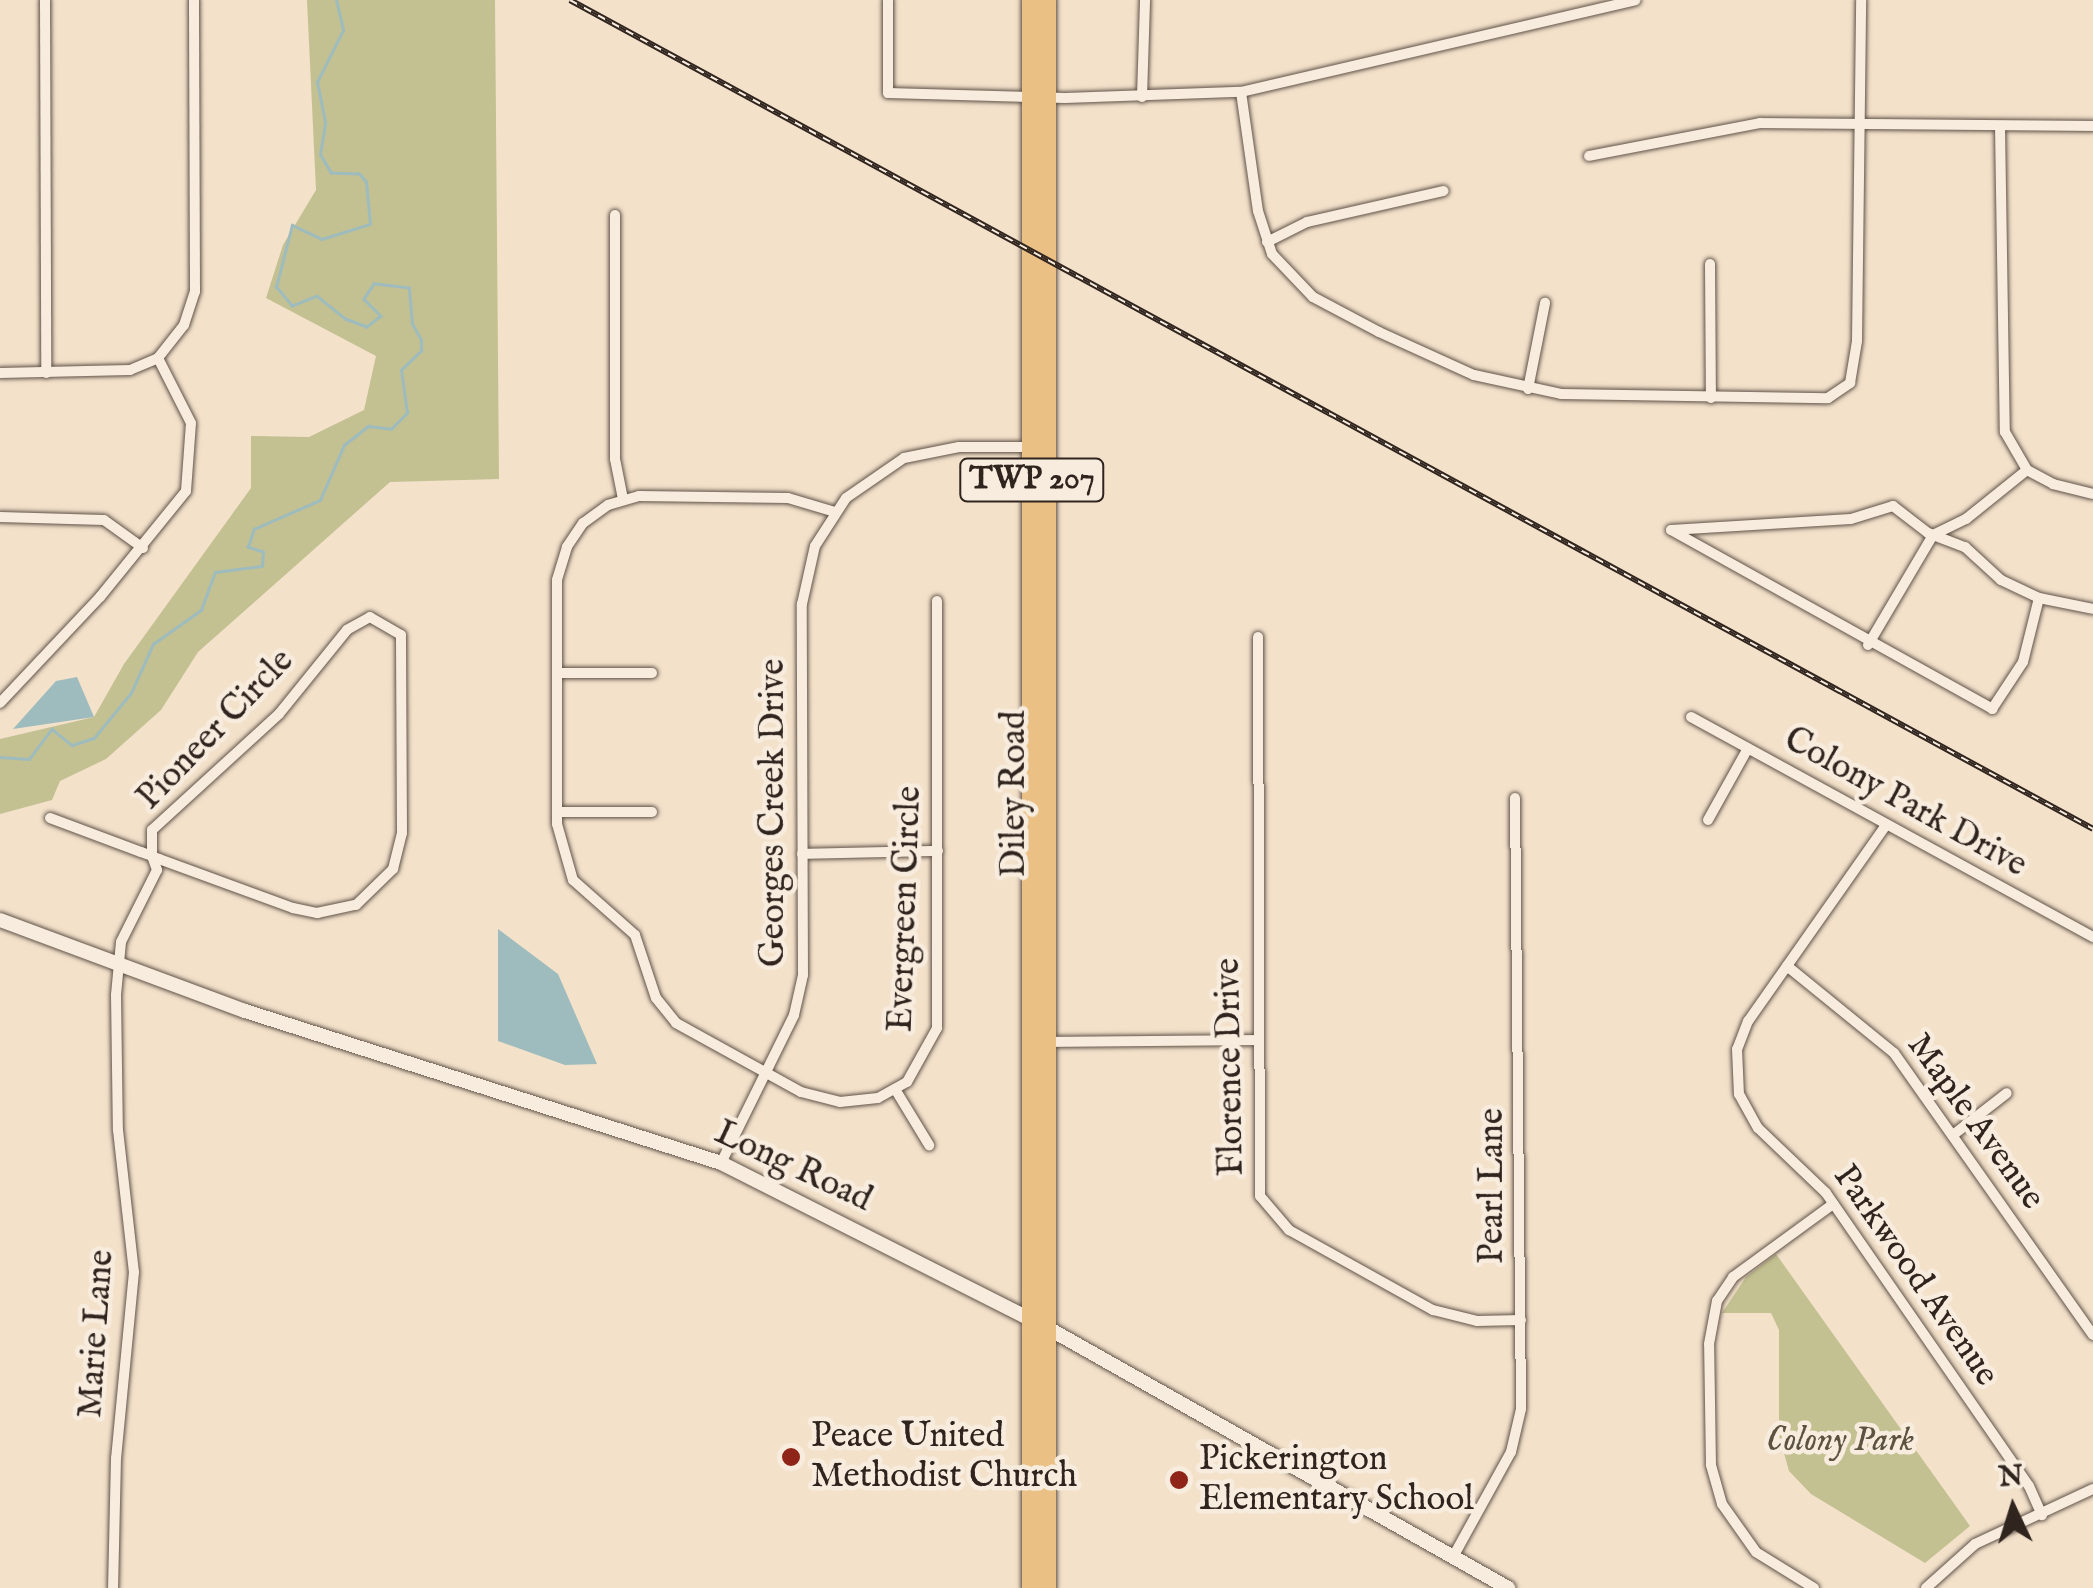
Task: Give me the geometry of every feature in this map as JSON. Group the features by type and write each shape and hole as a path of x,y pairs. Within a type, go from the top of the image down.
{"highway":[{"name":"Diley Road","path":"1031,0 1040,96"},
{"name":"Diley Road","path":"1031,1588 1038,1323 1040,96 1047,0"},
{"name":"Diley Road","path":"1038,1323 1047,1588"}],"main road":[{"name":"Long Road","path":"0,920 119,965 721,1164 1038,1323 1508,1588"}],"street":[{"path":"45,0 46,373"},
{"path":"0,374 111,373 158,358 184,325 194,292 194,0"},
{"path":"888,0 888,94 1142,97 1241,92 1636,0"},
{"path":"1142,97 1145,0"},
{"path":"1241,92 1267,242 1280,266 1313,297 1446,365 1528,388 1582,397 1828,398 1846,390 1852,371 1861,0"},
{"path":"1589,156 1722,126 2093,126"},
{"path":"2000,126 2002,418 2009,446 2028,470 2053,484 2093,494"},
{"path":"1267,242 1307,222 1444,191"},
{"path":"614,215 615,459 624,499"},
{"path":"1710,264 1711,398"},
{"path":"1528,388 1545,303"},
{"path":"0,703 181,502 192,468 188,412 158,358"},
{"path":"928,1145 895,1088 840,1102 801,1092 676,1023 656,998 635,935 573,880 562,860 557,812 561,562 583,524 624,499 788,498 835,512 875,474 939,448 1040,447"},
{"path":"1868,645 1934,535 1966,519 2028,470"},
{"path":"2039,598 2024,662 1992,709 1868,645 1671,530 1850,519 1894,506 1934,535 1956,542 1988,572 2039,598 2093,608"},
{"name":"Georges Creek Drive","path":"721,1164 794,1015 803,975 804,584 835,512"},
{"path":"0,517 104,520 143,548"},
{"name":"Evergreen Circle","path":"895,1088 927,1056 937,1028 937,600"},
{"name":"Pioneer Circle","path":"50,818 152,856 264,898 316,913 356,905 386,877 398,854 403,643 391,625 370,617 343,633 279,714 176,801 152,830 152,856 158,870 121,942 119,965"},
{"name":"Florence Drive","path":"1258,638 1258,1181 1277,1221 1433,1310 1477,1321 1521,1320"},
{"path":"557,673 652,673"},
{"name":"Colony Park Drive","path":"1691,717 2093,937"},
{"path":"1708,820 1748,748"},
{"name":"Pearl Lane","path":"1454,1557 1516,1438 1521,1320 1515,798"},
{"path":"557,812 652,812"},
{"name":"Parkwood Avenue","path":"1886,824 1741,1034 1739,1094 1758,1128 1832,1204 2030,1486 2042,1514"},
{"path":"802,854 938,851"},
{"name":"Marie Lane","path":"113,1588 116,1458 134,1272 116,1100 119,965"},
{"name":"Maple Avenue","path":"1787,966 1894,1053 2093,1335"},
{"path":"1039,1042 1256,1040"},
{"path":"1953,1135 2007,1094"},
{"path":"1814,1588 1756,1552 1722,1504 1711,1465 1709,1344 1717,1301 1733,1277 1832,1204"},
{"path":"1930,1586 1975,1544 2093,1490"}],"green space":[{"path":"307,0 495,0 499,479 390,482 198,652 161,710 106,759 60,781 52,800 0,814 0,739 94,717 124,664 251,488 251,436 309,437 364,410 376,356 266,298 283,245 316,190"},
{"name":"Colony Park","path":"1776,1254 1970,1526 1925,1563 1811,1494 1789,1471 1779,1435 1779,1330 1771,1313 1722,1313 1746,1277"}],"water":[{"path":"77,677 94,717 13,729 56,681"},
{"path":"498,929 558,974 597,1064 565,1065 498,1041"}],"waterway":[{"path":"0,757 29,759 52,729 72,745 94,738 131,693 153,644 201,610 215,572 262,566 263,552 248,547 254,529 320,500 344,445 368,426 391,429 407,413 401,370 421,351 421,340 412,324 409,288 374,284 364,299 381,316 367,327 345,319 317,296 292,306 276,287 292,225 322,239 370,224 366,182 359,174 331,173 320,155 325,122 317,82 343,30 336,0"}],"railway":[{"path":"570,0 2093,829"}],"place":[{"name":"Peace United Methodist Church","path":"791,1457"},
{"name":"Pickerington Elementary School","path":"1179,1480"}]}
